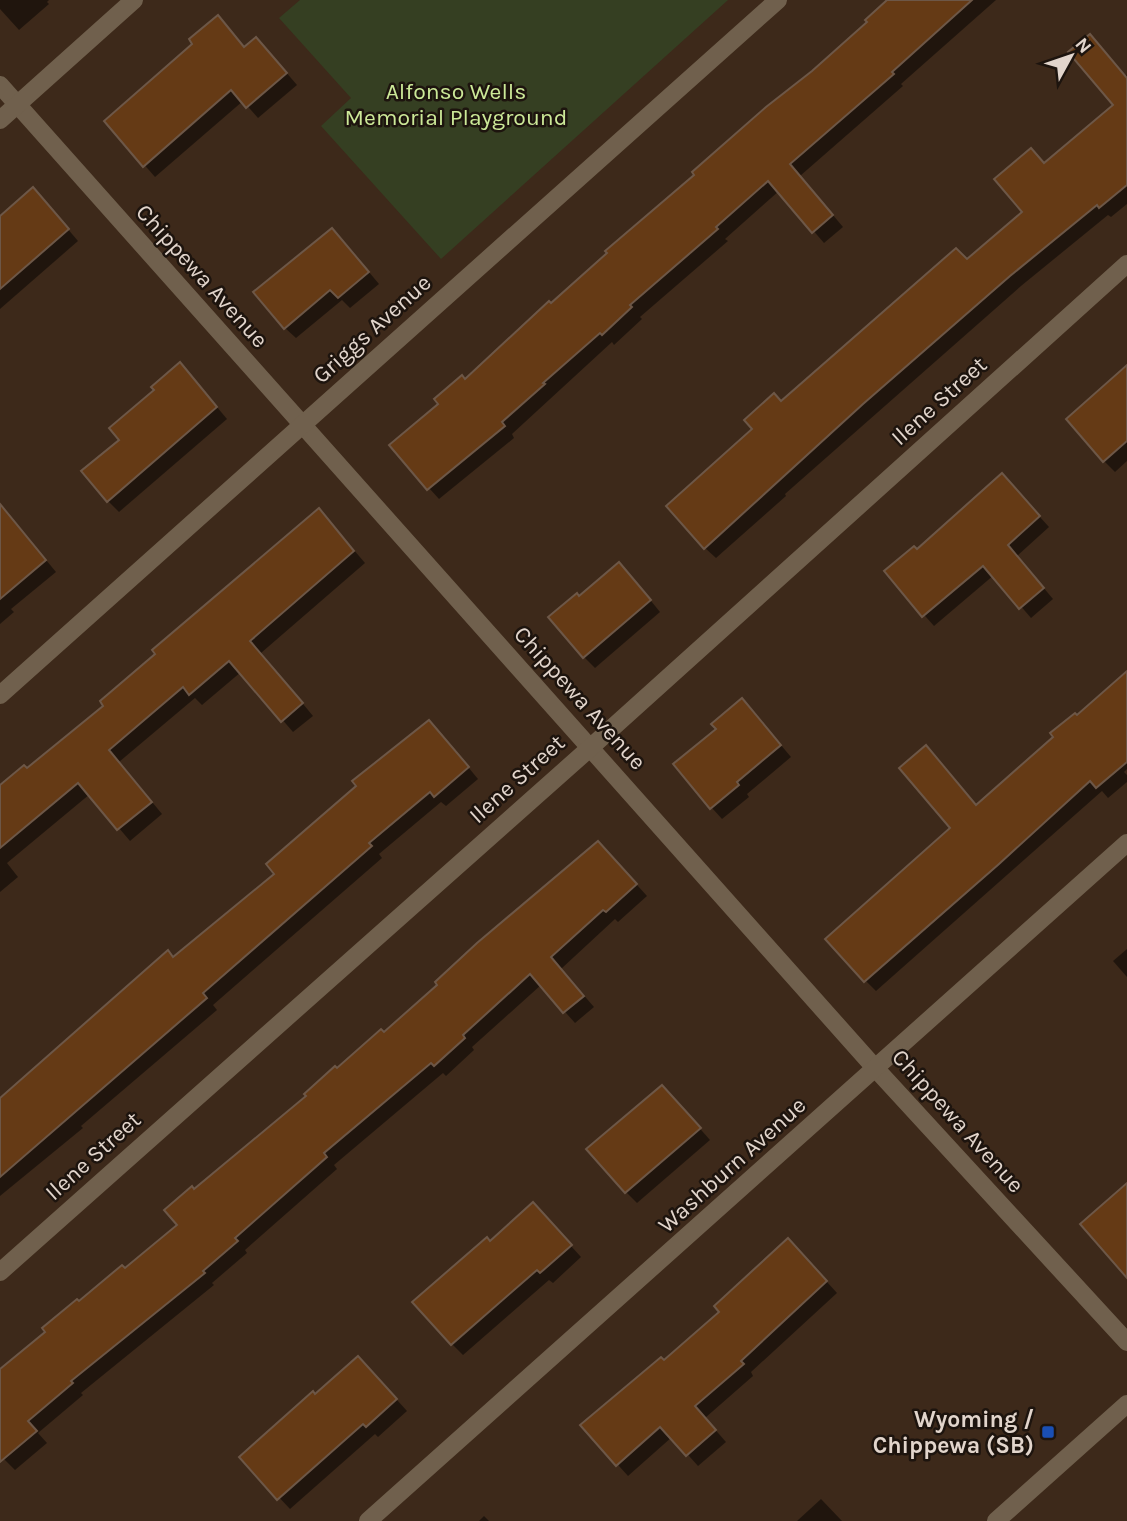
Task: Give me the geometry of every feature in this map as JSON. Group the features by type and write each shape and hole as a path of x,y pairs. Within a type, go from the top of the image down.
{"street":[{"path":"0,120 134,0"},
{"name":"Griggs Avenue","path":"0,695 778,0"},
{"name":"Chippewa Avenue","path":"0,85 876,1069 1127,1342"},
{"name":"Ilene Street","path":"0,1272 591,747 1127,264"},
{"name":"Washburn Avenue","path":"368,1521 1127,843"},
{"path":"996,1521 1127,1404"}],"green space":[{"name":"Alfonso Wells Memorial Playground","path":"300,0 728,0 441,259 321,126 351,98 279,18"}],"building":[{"path":"887,0 972,0 892,72 894,74 790,164 833,215 812,233 768,181 716,227 718,229 630,305 632,307 602,335 600,333 543,383 545,384 502,422 505,426 427,490 389,445 438,404 434,399 462,375 465,379 549,301 551,303 607,253 605,251 694,175 692,172 867,22 865,20"},
{"path":"218,15 244,47 256,37 287,73 246,108 231,90 143,167 104,121 192,44 189,39"},
{"path":"1090,34 1127,78 1127,185 1099,208 1097,205 1010,276 863,404 704,549 666,506 752,429 744,420 774,393 781,401 956,248 967,259 1022,212 994,179 1031,148 1044,163 1113,105 1068,52"},
{"path":"33,187 69,229 0,289 0,216"},
{"path":"332,228 369,272 338,298 330,290 284,329 253,292"},
{"path":"180,362 217,407 107,502 81,471 119,440 109,428 154,390 151,387"},
{"path":"1127,365 1127,441 1103,462 1066,419"},
{"path":"1002,473 1040,516 1008,545 1044,588 1019,609 983,566 922,617 884,571 914,546 917,549"},
{"path":"0,504 46,560 0,599"},
{"path":"319,508 354,551 250,641 303,703 281,722 229,661 189,695 183,687 109,750 152,802 117,830 78,783 0,848 0,785 24,765 27,768 103,706 100,701 155,654 152,650"},
{"path":"619,562 651,600 583,658 548,617 577,593 579,596"},
{"path":"1127,671 1127,762 1096,788 1090,781 864,982 825,939 950,828 899,768 926,745 976,805 1053,737 1050,733 1075,713 1077,715"},
{"path":"742,698 781,745 710,809 673,764 716,729 711,724"},
{"path":"429,720 469,767 434,797 430,792 369,843 372,846 203,993 207,998 0,1177 0,1098 168,950 173,957 274,874 266,864 356,786 352,781"},
{"path":"598,841 637,884 606,912 603,910 551,957 584,996 563,1013 530,974 463,1035 465,1038 434,1066 431,1063 324,1153 327,1157 235,1238 238,1241 203,1271 205,1273 71,1381 73,1383 28,1421 37,1431 0,1462 0,1369 45,1332 42,1328 77,1299 79,1301 122,1265 125,1268 177,1225 164,1210 192,1186 194,1189 306,1096 304,1094 335,1066 337,1068 381,1029 384,1032 437,985 435,982 477,943"},
{"path":"662,1085 701,1128 625,1193 586,1149"},
{"path":"1127,1183 1127,1278 1080,1224"},
{"path":"533,1202 572,1245 540,1273 537,1270 451,1345 412,1302 487,1237 490,1241"},
{"path":"788,1238 827,1281 741,1361 744,1364 695,1406 716,1430 686,1456 660,1427 616,1466 580,1425 661,1357 664,1360 719,1312 714,1306"},
{"path":"358,1356 397,1399 366,1427 363,1424 277,1500 239,1457 313,1391 315,1394"}],"place":[{"name":"Wyoming / Chippewa (SB)","path":"1048,1432"}]}
